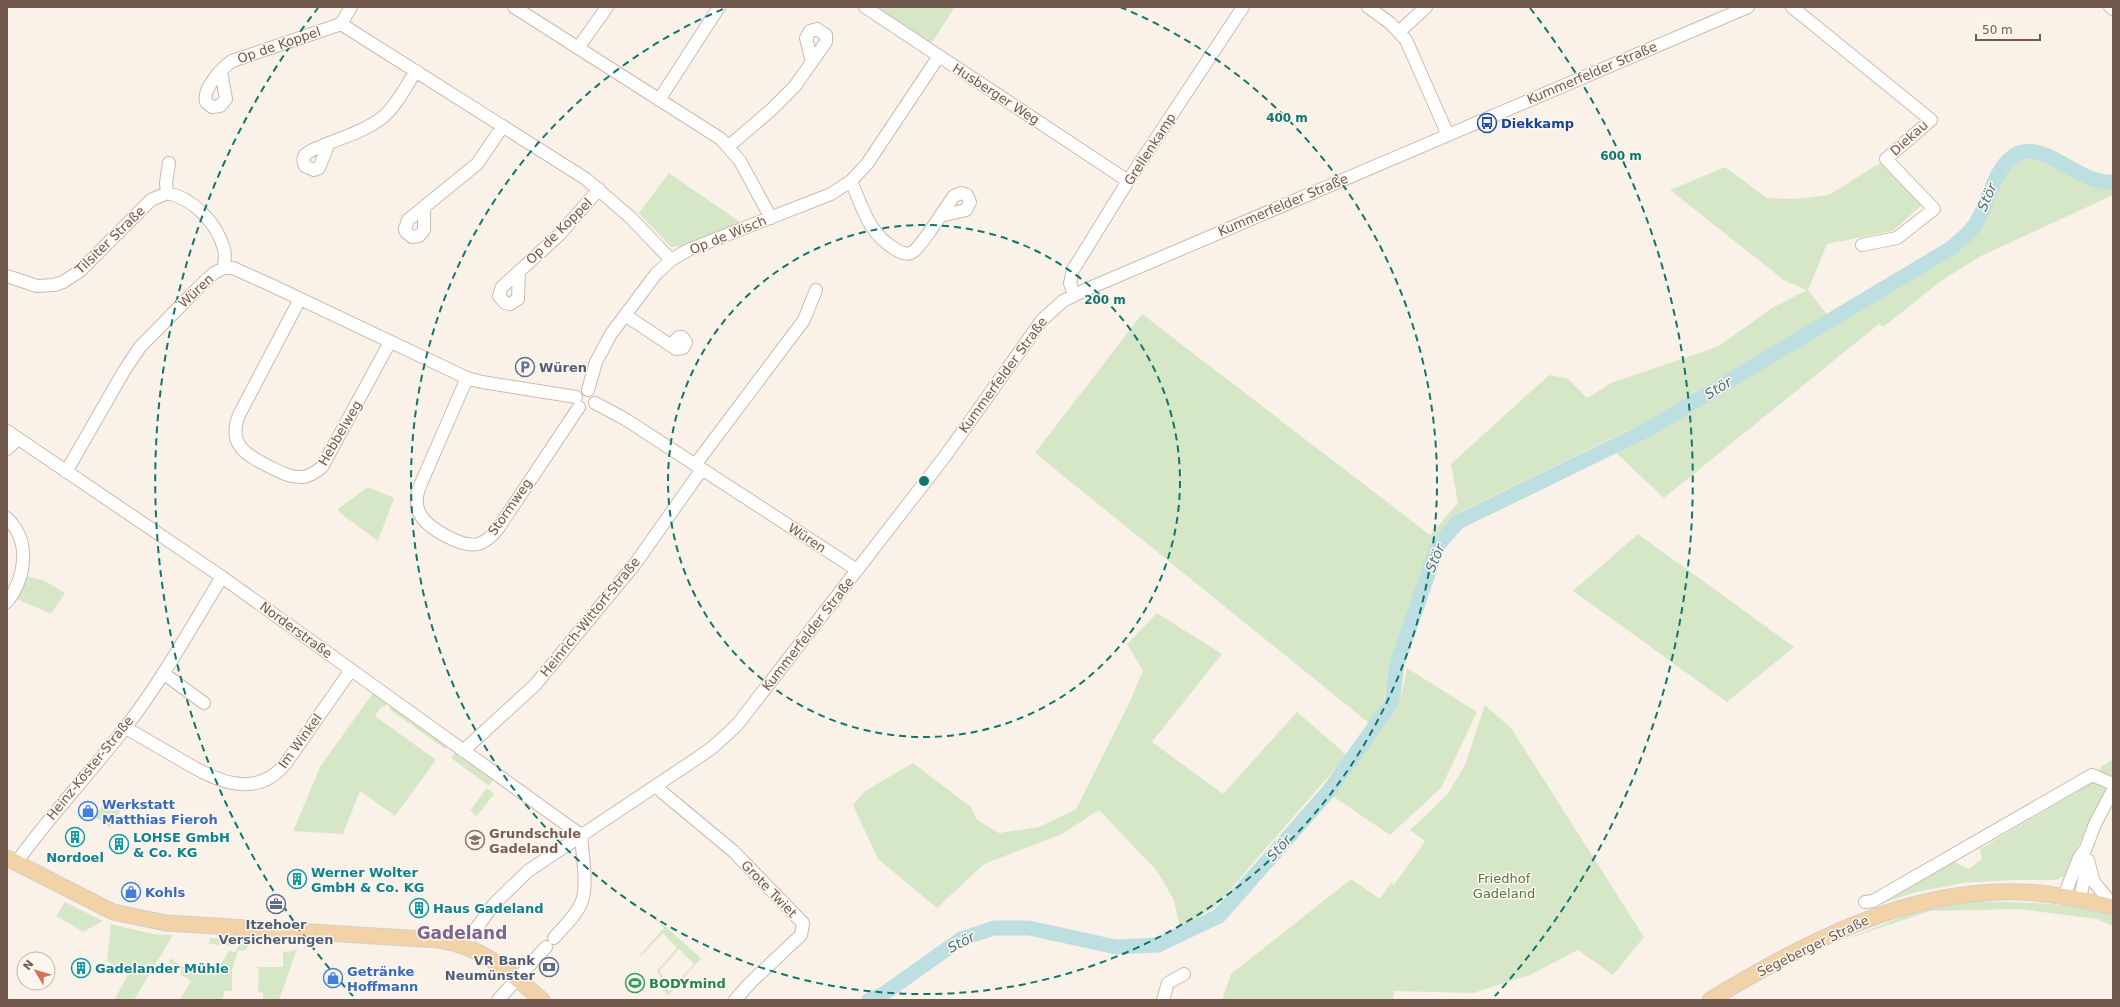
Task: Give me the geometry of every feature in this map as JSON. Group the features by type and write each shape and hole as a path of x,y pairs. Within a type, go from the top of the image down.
{"main road":[{"path":"12,860 96,905 112,912 150,921 439,940 464,945 483,953 542,1000"},
{"name":"Segeberger Straße","path":"1710,1000 1804,947 1868,918 1934,899 1970,893 2021,892 2064,896 2113,906"}],"street":[{"path":"341,24 351,7"},
{"path":"514,7 729,146 740,161 771,218"},
{"path":"578,48 607,7"},
{"path":"659,100 719,7"},
{"name":"Husberger Weg","path":"865,7 1128,181"},
{"name":"Grellenkamp","path":"1074,295 1070,283 1073,270 1128,181 1243,7"},
{"path":"1368,7 1400,31 1417,62 1448,135"},
{"path":"1400,31 1426,7"},
{"name":"Kummerfelder Straße","path":"464,945 484,916 516,881 581,835 713,747 737,724 946,455 1042,320 1054,308 1074,295 1748,7"},
{"name":"Diekau","path":"1792,7 1931,120 1886,159 1934,209 1897,238 1862,245"},
{"name":"Op de Koppel","path":"221,72 227,64 237,58 341,24 503,126 599,189 631,218 671,260"},
{"name":"Op de Wisch","path":"588,390 602,348 656,274 671,260 688,250 831,194 851,182 867,164 939,56"},
{"path":"729,146 784,98 812,62"},
{"path":"329,143 367,126 383,116 391,108 416,71"},
{"path":"424,208 476,164 503,126"},
{"path":"169,163 166,182 167,193 186,201 209,221 224,249 224,268"},
{"path":"851,182 873,231 880,239 902,253 910,253 918,247 940,216"},
{"name":"Op de Koppel","path":"519,271 573,221 599,189"},
{"name":"Tilsiter Straße","path":"7,276 37,286 54,285 63,282 80,270 152,200 167,193"},
{"name":"Würen","path":"66,472 124,371 140,347 214,273 224,268 233,268 467,378 578,402"},
{"name":"Heinrich-Wittorf-Straße","path":"463,751 534,685 634,564 698,467 804,320 816,290"},
{"name":"Hebbelweg","path":"300,299 235,425 236,438 246,454 287,475 302,477 316,472 322,467 390,342"},
{"path":"625,315 671,346"},
{"name":"Stormweg","path":"467,378 419,488 416,499 418,511 424,521 464,544 477,544 484,542 497,530 578,402"},
{"path":"588,390 595,396 595,403 589,409 578,402 580,392 588,390"},
{"name":"Würen","path":"595,403 615,413 857,570"},
{"name":"Norderstraße","path":"7,431 222,577 581,835"},
{"path":"7,449 18,439"},
{"path":"7,518 14,525 20,536 24,561 20,579 7,602"},
{"name":"Heinz-Köster-Straße","path":"12,860 38,832 126,728 163,673 222,577"},
{"name":"Im Winkel","path":"126,728 220,781 240,784 263,781 274,775 286,763 351,670"},
{"path":"163,673 204,703"},
{"path":"1865,902 1873,901 2092,775 2113,784"},
{"name":"Grote Twiet","path":"658,785 662,792 733,851 803,924 801,935 751,982 735,1000"},
{"path":"2064,896 2079,858 2086,848 2094,824 2113,790"},
{"path":"498,1000 518,980 577,910 582,900 584,889 581,835"},
{"path":"2086,848 2094,882 2113,906"},
{"path":"2080,899 2088,860"},
{"path":"1164,1000 1168,983 1184,974"}],"green space":[{"path":"877,7 955,7 931,44"},
{"path":"2039,151 2085,176 2104,182 2113,182 2113,195 1979,257 1941,281 1883,327 1879,324 1664,498 1614,451 1635,442 1633,428 1460,512 1436,541 1390,666 1383,705 1370,724 1035,453 1142,314 1430,535 1458,503 1451,464 1549,375 1568,379 1587,398 1611,383 1719,346 1772,308 1807,290 1785,281 1670,190 1725,167 1767,198 1796,199 1829,195 1883,161 1924,203 1893,231 1827,244 1808,290 1834,324 1867,306 1864,301 1953,247 1976,224 1990,189 2002,167 2018,152"},
{"path":"669,173 740,222 681,246 671,247 639,213"},
{"path":"368,487 394,498 378,541 340,513 338,509"},
{"path":"1638,534 1794,647 1727,702 1573,591"},
{"path":"25,576 43,580 65,593 51,614 15,598"},
{"path":"1157,613 1222,654 1152,742 1223,794 1297,712 1347,755 1215,907 1180,928 1174,900 1157,871 1099,810 1062,834 984,864 937,908 878,859 853,805 865,791 913,763 971,807 977,820 999,833 1039,827 1076,809 1131,699 1143,671 1127,644"},
{"path":"1407,668 1477,712 1441,788 1390,835 1331,795 1399,705"},
{"path":"373,693 387,704 384,708 382,706 375,716 436,760 395,816 360,791 343,834 293,831 320,767"},
{"name":"Friedhof Gadeland","path":"1485,705 1511,728 1644,937 1613,975 1578,950 1530,975 1473,993 1394,991 1393,1000 1222,1000 1231,974 1351,879 1380,899 1391,883 1394,885 1425,841 1410,830 1447,795 1465,765"},
{"path":"391,706 447,746 447,748 445,749 389,709"},
{"path":"455,752 493,780 489,786 451,758"},
{"path":"2113,759 2113,782 2090,820 2078,846 2069,875 2055,880 2013,880 1963,883 1917,892 1873,906 1954,862 1969,869 1982,859 1980,849 2093,782 2101,767"},
{"path":"487,788 494,794 477,816 470,811"},
{"path":"106,800 121,810 110,828 95,817"},
{"path":"1973,901 2061,905 2096,910 2113,915 2113,926 2097,919 2019,909 1930,911 1841,941 1922,909"},
{"path":"65,902 103,921 83,932 56,916"},
{"path":"650,913 701,958 669,994 666,995 664,987 669,991 694,964 679,949 659,971 663,976 661,978 657,971 677,948 663,933 641,956 640,955 664,928"},
{"path":"111,924 152,934 173,935 134,1000 114,1000 128,975 107,961"},
{"path":"210,938 236,939 234,946 209,944"},
{"path":"243,940 248,945 246,950 238,951 232,969 232,991 225,991 222,1000 180,1000 191,981 180,974 182,969 169,963 170,958 183,967 218,968 230,950 234,953"},
{"path":"296,948 297,949 279,1000 263,1000 263,993 258,992 259,971 257,967 283,967 283,952 295,951"}],"waterway":[{"name":"Stör","path":"869,1000 882,995 961,939 994,928 1029,928 1116,947 1158,945 1219,916 1328,792 1392,702 1397,664 1438,545 1458,522 1647,430 1953,247 1976,223 2001,169 2010,159 2021,153 2035,152 2052,158 2089,178 2105,182 2113,182"}],"place":[{"name":"Diekkamp","path":"1487,123"},
{"name":"Würen","path":"525,367"},
{"name":"Werkstatt Matthias Fieroh","path":"88,811"},
{"name":"Nordoel","path":"75,837"},
{"name":"Grundschule Gadeland","path":"475,840"},
{"name":"LOHSE GmbH & Co. KG","path":"119,844"},
{"name":"Werner Wolter GmbH & Co. KG","path":"297,879"},
{"name":"Kohls","path":"131,892"},
{"name":"Itzehoer Versicherungen","path":"276,904"},
{"name":"Haus Gadeland","path":"419,908"},
{"name":"VR Bank Neumünster","path":"549,967"},
{"name":"Gadelander Mühle","path":"81,968"},
{"name":"Getränke Hoffmann","path":"333,978"},
{"name":"BODYmind","path":"635,983"}],"district":[{"name":"Gadeland","path":"462,933"}]}
